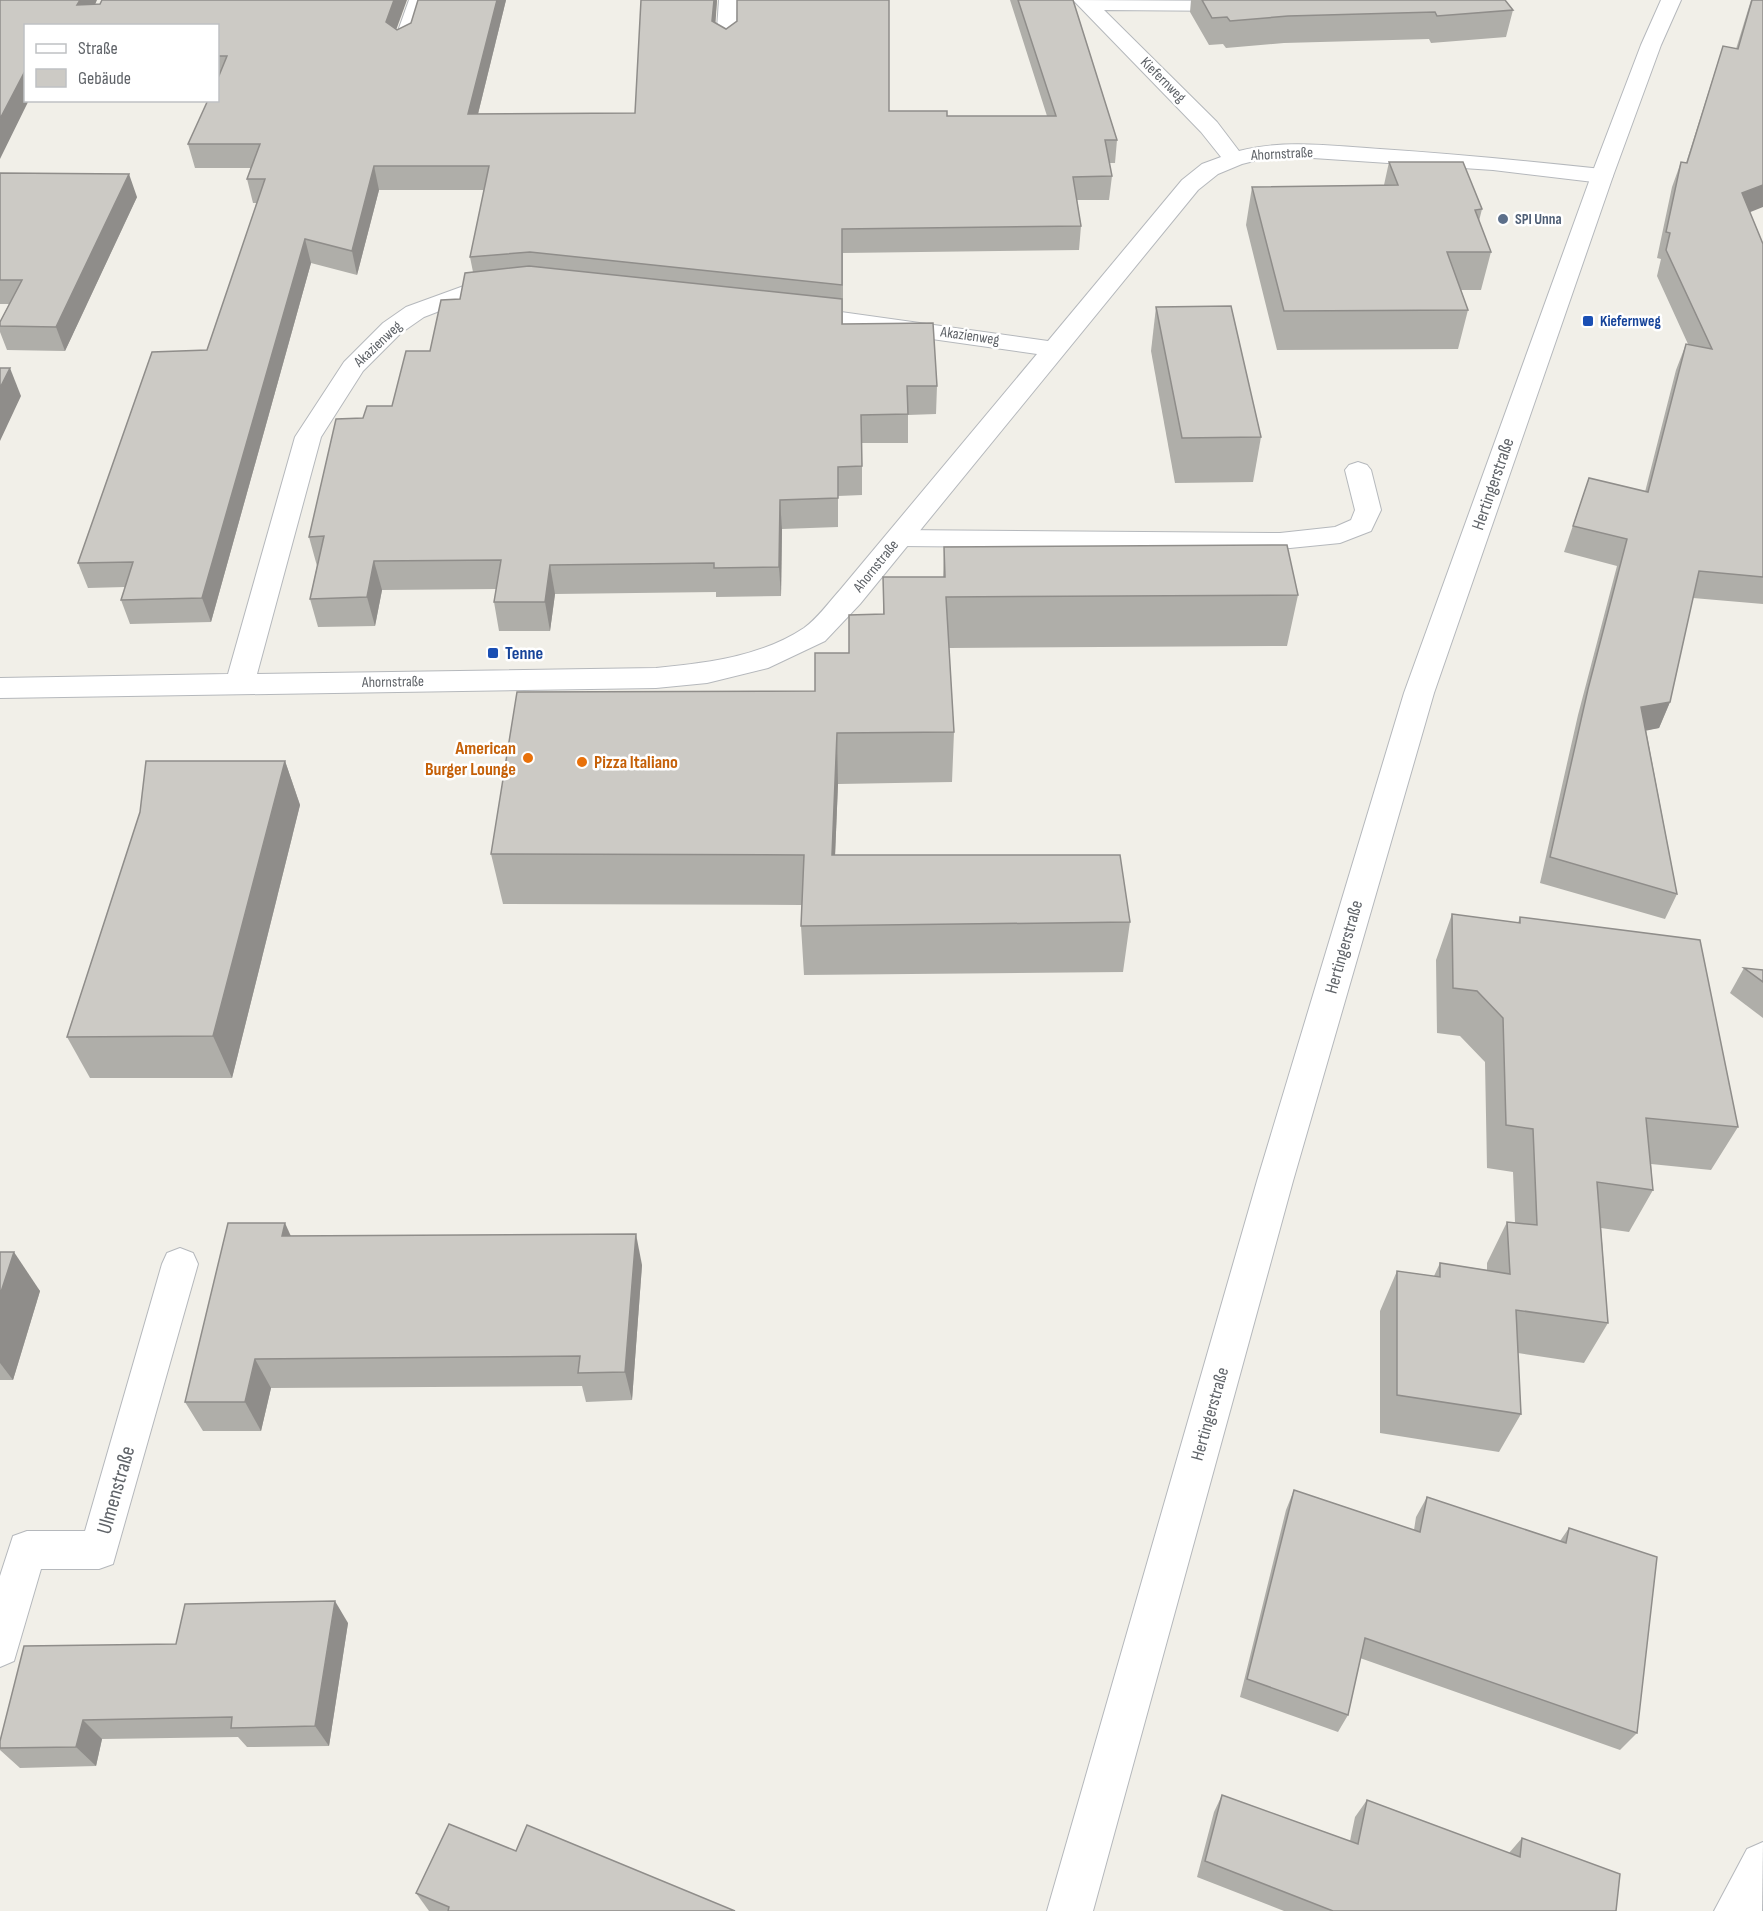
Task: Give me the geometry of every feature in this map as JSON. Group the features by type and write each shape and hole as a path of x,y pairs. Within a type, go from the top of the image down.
{"street":[{"name":"Hertingerstraße","path":"1070,1911 1275,1181 1419,693 1602,176 1651,45 1671,0"},
{"name":"Kiefernweg","path":"1086,2 1255,5"},
{"name":"Kiefernweg","path":"1086,2 1209,127 1234,159"},
{"name":"Ahornstraße","path":"0,688 656,678 717,671 758,661 815,634 850,597 1190,186 1210,169 1257,153 1298,150 1493,163 1602,176"},
{"name":"Akazienweg","path":"240,684 308,437 352,367 392,328 415,312 472,290 533,285"},
{"name":"Akazienweg","path":"778,311 882,323 1054,349"},
{"path":"1737,1911 1763,1865"}],"lane":[{"path":"403,45 418,0"},
{"path":"726,44 728,0"},
{"path":"899,538 1281,542 1340,535 1362,525 1368,510 1358,470"},
{"name":"Ulmenstraße","path":"0,1647 27,1550 99,1550 180,1264"}],"building":[{"path":"0,0 80,0 77,5 100,4 102,0 394,0 386,22 397,30 411,23 418,0 497,0 468,114 635,113 641,0 714,0 712,21 726,29 737,21 737,0 889,0 889,111 947,111 947,116 1056,116 1018,0 1073,0 1117,140 1105,140 1112,176 1073,177 1081,226 842,229 842,285 530,252 470,257 489,166 374,166 352,251 305,239 202,598 121,600 133,562 78,563 152,352 207,350 265,179 247,179 260,144 188,144 207,102 219,102 219,76 227,56 219,56 219,24 24,24 24,73 0,119"},
{"path":"1202,0 1505,0 1513,10 1437,16 1435,12 1288,16 1230,21 1227,17 1212,18"},
{"path":"1752,0 1763,0 1763,185 1742,193 1763,244 1763,577 1699,571 1670,702 1641,707 1677,894 1550,857 1588,689 1627,539 1573,526 1589,478 1648,492 1686,344 1712,349 1666,250 1670,233 1666,232 1681,162 1687,163 1723,46 1738,49"},
{"path":"1389,162 1463,162 1482,209 1475,210 1491,252 1447,252 1468,310 1284,311 1252,187 1398,185"},
{"path":"0,173 129,174 56,327 0,326 22,280 0,280"},
{"path":"529,266 842,299 842,324 933,323 937,386 907,386 908,414 861,415 862,466 838,467 838,498 780,500 779,567 714,568 714,563 550,565 545,602 494,602 501,560 374,561 367,597 310,599 324,536 309,537 336,419 363,418 367,406 392,406 406,351 430,351 441,300 460,299 465,273"},
{"path":"1231,306 1261,437 1182,438 1156,307"},
{"path":"0,368 10,368 0,388"},
{"path":"1287,545 1298,595 946,597 954,732 837,733 832,855 1120,855 1130,922 801,926 804,855 491,854 517,692 815,691 815,653 849,653 849,615 884,614 883,577 945,577 944,547"},
{"path":"146,761 285,761 213,1036 67,1037 140,812"},
{"path":"1452,914 1520,923 1520,917 1700,940 1738,1127 1646,1118 1653,1190 1597,1182 1608,1323 1516,1310 1521,1414 1397,1395 1397,1271 1440,1277 1440,1263 1510,1274 1507,1222 1537,1225 1533,1129 1506,1125 1503,1018 1477,991 1453,988"},
{"path":"1744,968 1763,970 1763,982"},
{"path":"228,1223 285,1223 282,1236 636,1234 625,1372 578,1373 580,1356 255,1359 245,1402 185,1402"},
{"path":"0,1252 14,1252 0,1295"},
{"path":"1294,1490 1420,1532 1427,1497 1566,1543 1569,1528 1657,1557 1637,1733 1365,1638 1348,1715 1247,1679"},
{"path":"335,1601 315,1726 231,1728 232,1717 83,1720 76,1747 0,1748 24,1646 176,1644 185,1604"},
{"path":"1222,1795 1358,1844 1367,1800 1520,1857 1522,1838 1620,1874 1616,1911 1333,1911 1205,1861"},
{"path":"449,1824 516,1851 527,1825 735,1911 448,1911 449,1907 416,1893"}],"place":[{"name":"SPI Unna","path":"1503,219"},
{"name":"Kiefernweg","path":"1588,321"},
{"name":"Tenne","path":"493,653"},
{"name":"American Burger Lounge","path":"528,758"},
{"name":"Pizza Italiano","path":"582,762"}]}
